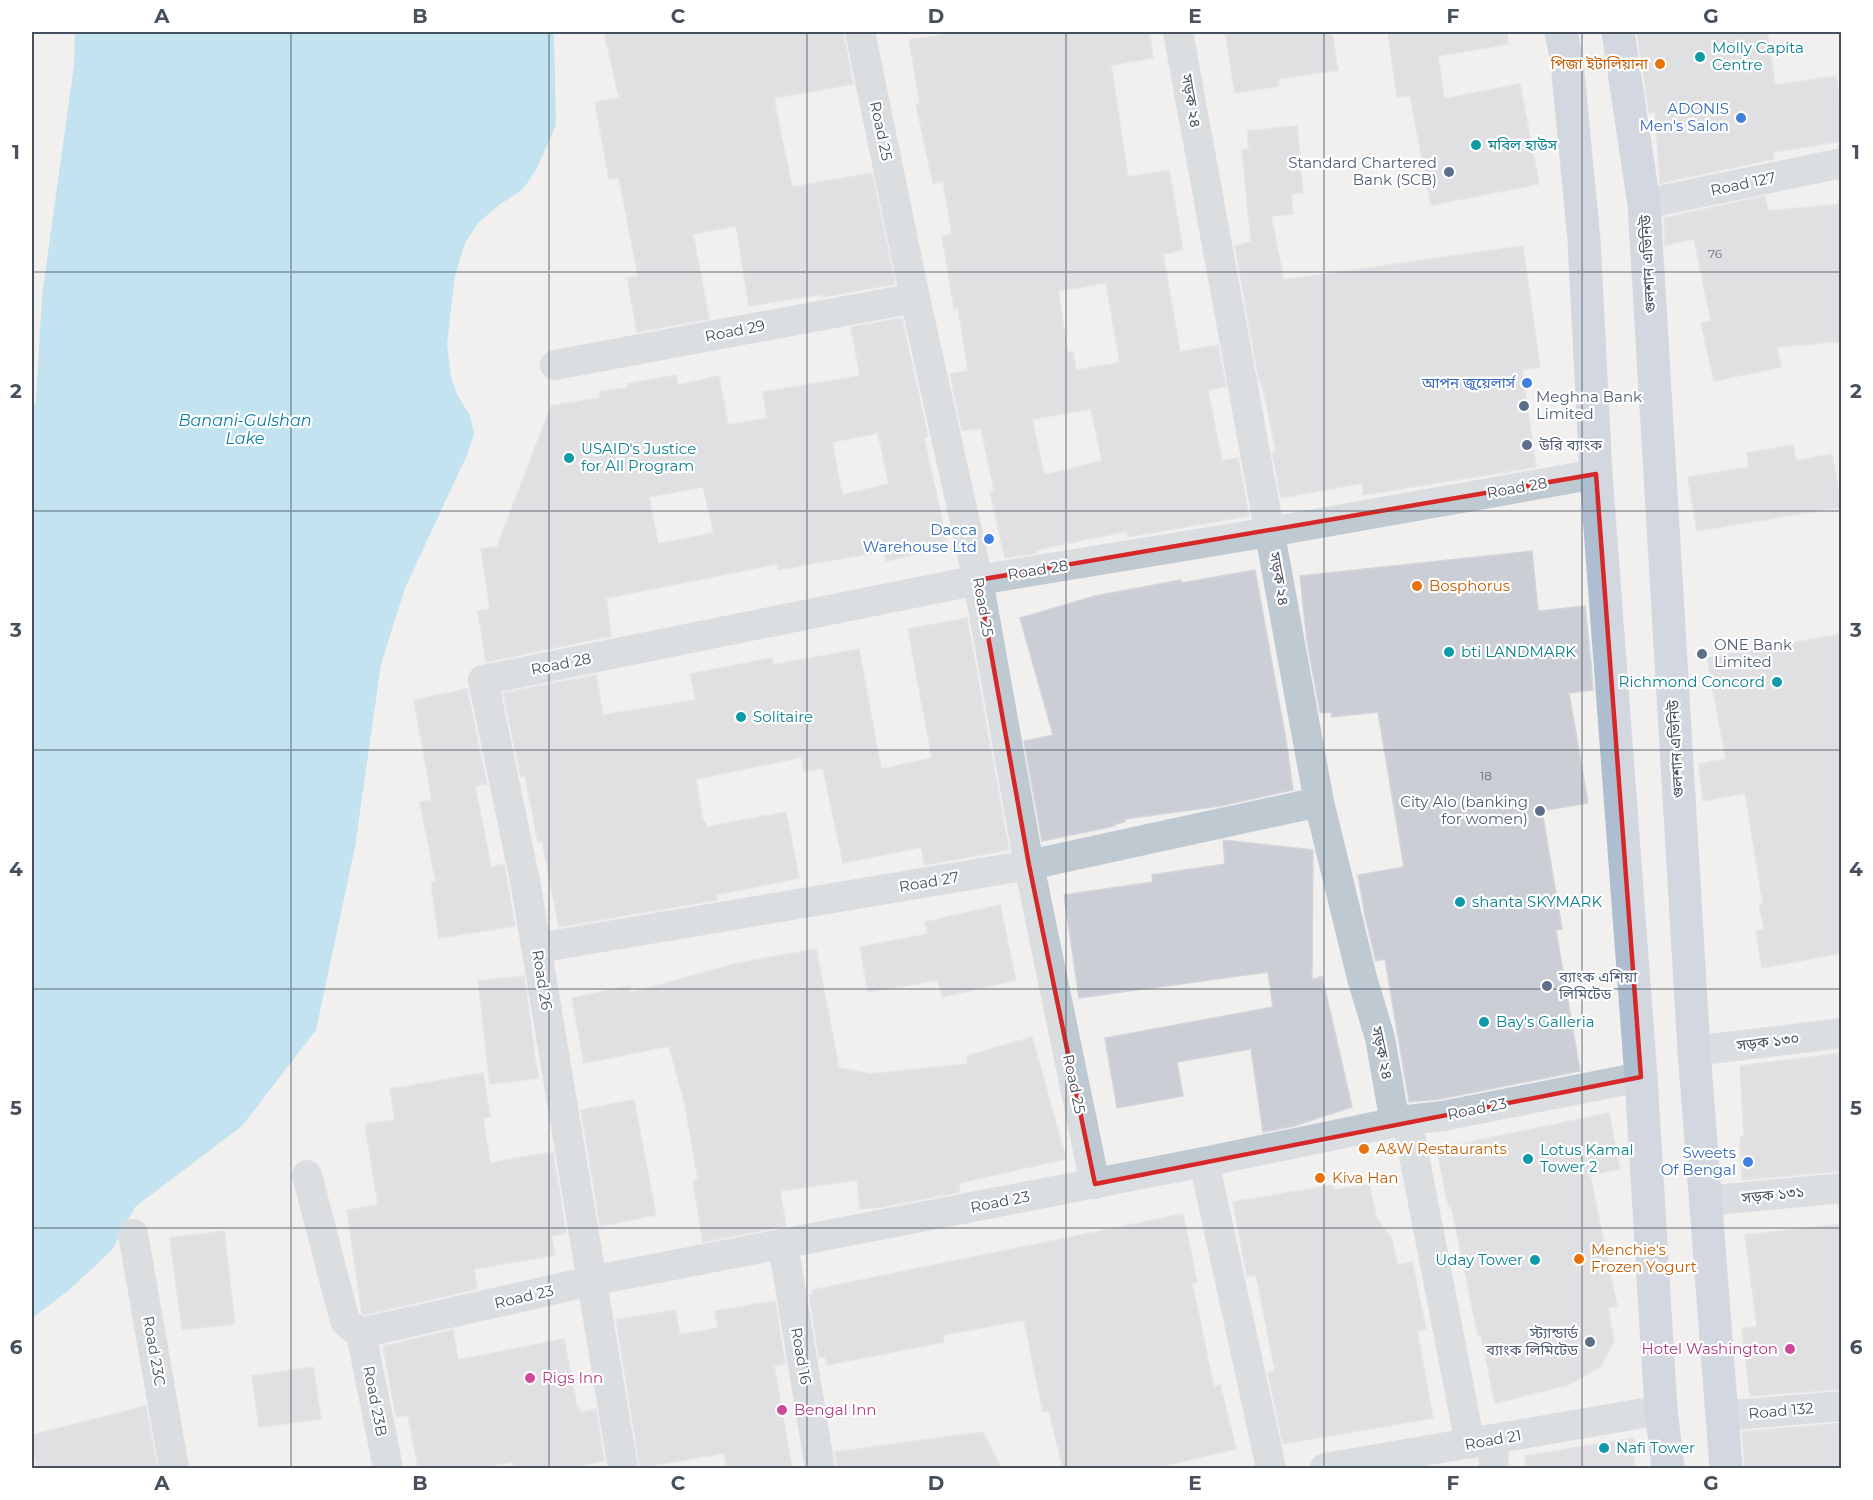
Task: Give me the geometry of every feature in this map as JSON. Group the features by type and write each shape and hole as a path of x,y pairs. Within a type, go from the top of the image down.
{"main road":[{"path":"1561,32 1567,62 1584,240 1596,474 1641,1077 1661,1410 1668,1468"},
{"name":"গুলশান এভিনিউ","path":"1618,32 1644,204 1694,1051 1726,1468"}],"street":[{"name":"Road 25","path":"860,32 915,298 978,580 1029,865 1095,1184"},
{"name":"সড়ক ২৪","path":"1178,32 1318,802 1486,1451"},
{"name":"Road 127","path":"1644,204 1842,163"},
{"name":"Road 29","path":"555,365 915,298"},
{"name":"Road 28","path":"483,680 978,580 1270,532 1596,474"},
{"name":"Road 26","path":"483,680 526,886 623,1468"},
{"name":"Road 27","path":"537,948 1029,865 1318,802"},
{"name":"সড়ক ১৩০","path":"1694,1051 1842,1034"},
{"name":"Road 23","path":"361,1333 591,1281 1641,1077"},
{"path":"1204,1162 1271,1468"},
{"path":"307,1175 345,1320 361,1333"},
{"name":"সড়ক ১৩১","path":"1706,1201 1842,1188"},
{"name":"Road 23C","path":"133,1234 174,1468"},
{"name":"Road 16","path":"783,1244 820,1468"},
{"name":"Road 23B","path":"361,1333 388,1468"},
{"name":"Road 132","path":"1721,1416 1842,1406"},
{"name":"Road 21","path":"1325,1468 1486,1451 1661,1410"}],"highlighted area":[{"path":"1596,474 1641,1077 1095,1184 1029,865 978,580"}],"water":[{"name":"Banani-Gulshan Lake","path":"75,32 554,32 556,125 536,170 523,189 479,222 465,243 455,275 447,344 451,377 457,394 470,416 474,434 467,455 405,588 381,664 355,847 316,1030 242,1126 135,1207 112,1250 68,1291 32,1318 32,413 36,400 42,296 74,65"}],"building":[{"path":"604,32 843,32 853,84 774,100 792,187 872,173 895,284 823,297 823,294 749,306 736,226 693,234 709,319 637,332 627,278 638,276 619,178 609,179 595,102 619,98"},
{"path":"941,32 1149,32 1153,58 1111,65 1128,177 1169,170 1183,250 1163,254 1180,352 1218,345 1226,387 1208,390 1222,461 1238,458 1249,516 1128,537 1127,531 1036,550 1037,553 1005,558 990,492 994,491 981,428 962,431 950,374 968,371 958,308 954,308 942,236 952,235 943,181 933,183 916,104 920,104 909,40 942,35","holes":["1106,283 1120,363 1076,370 1073,352 1068,353 1058,291","1091,409 1102,461 1044,475 1032,419"]},
{"path":"1225,32 1332,32 1338,70 1278,79 1279,86 1235,93"},
{"name":"মবিল হাউস","path":"1388,32 1507,32 1508,44 1438,56 1444,99 1520,84 1539,184 1431,205 1410,95 1397,97"},
{"path":"1637,32 1767,32 1775,85 1836,76 1842,117 1842,141 1773,152 1774,159 1660,183 1655,112 1649,113"},
{"path":"1297,126 1303,193 1291,194 1293,214 1271,216 1284,280 1523,246 1540,367 1522,370 1536,467 1363,495 1362,483 1281,498 1272,452 1276,451 1261,381 1259,381 1235,246 1251,242 1242,150 1249,149 1247,131"},
{"path":"1765,196 1768,211 1842,204 1842,341 1777,347 1781,367 1714,381 1701,323 1711,321 1694,239 1665,245 1664,218"},
{"path":"902,318 928,437 924,438 948,547 886,561 884,551 778,570 777,564 606,598 611,636 486,662 478,611 490,609 481,549 497,547 551,406 600,398 600,392 628,388 627,384 676,375 678,385 719,376 728,425 767,418 763,392 860,376 851,327","holes":["878,433 889,484 842,495 832,442","703,487 714,533 658,544 649,497"]},
{"path":"1793,445 1796,461 1832,454 1841,507 1697,531 1688,477 1749,467 1747,453"},
{"path":"1532,551 1538,611 1585,606 1591,663 1593,690 1569,693 1588,803 1542,811 1562,929 1556,930 1580,1071 1440,1099 1409,1102 1385,959 1376,961 1358,875 1404,867 1378,712 1332,717 1331,712 1320,713 1307,641 1300,576"},
{"path":"1255,570 1293,790 1220,806 1125,819 1125,822 1115,824 1115,826 1042,841 1024,741 1053,735 1020,618 1095,596 1181,580 1181,583"},
{"path":"967,618 1009,850 925,865 921,847 843,863 823,768 804,771 802,757 696,779 703,822 706,822 706,827 786,812 799,878 716,895 717,900 559,927 542,842 538,842 525,776 521,777 503,693 596,675 603,715 696,700 690,674 772,658 773,665 859,649 881,769 932,758 908,629"},
{"path":"1842,634 1842,953 1762,968 1756,931 1764,929 1759,904 1763,903 1745,793 1703,801 1699,764 1726,759 1707,658"},
{"path":"467,689 487,784 475,786 491,867 504,864 515,926 439,938 431,883 436,882 420,802 432,800 414,700"},
{"path":"1223,840 1313,850 1312,980 1322,976 1352,1107 1294,1126 1263,1132 1251,1049 1177,1062 1183,1096 1117,1108 1105,1038 1273,1007 1268,972 1079,998 1064,895 1153,882 1152,875 1225,864"},
{"path":"1000,905 1016,980 942,997 938,980 868,992 860,947 928,934 925,922"},
{"path":"816,949 839,1068 870,1074 968,1064 967,1056 1032,1037 1066,1159 959,1183 960,1192 882,1207 860,1209 857,1180 780,1191 786,1226 703,1242 693,1180 698,1179 684,1100 669,1046 584,1063 572,998 630,986 631,993 734,964"},
{"path":"524,976 538,1078 490,1084 478,981"},
{"path":"1842,1053 1842,1171 1742,1180 1740,1137 1744,1137 1740,1066"},
{"path":"483,1073 490,1117 483,1118 490,1163 553,1152 566,1233 551,1236 555,1255 474,1269 477,1289 364,1315 347,1210 378,1205 365,1124 395,1120 390,1089"},
{"path":"634,1100 656,1215 600,1226 581,1110"},
{"path":"1609,1113 1620,1169 1590,1175 1617,1306 1608,1308 1614,1342 1600,1367 1568,1385 1495,1403 1437,1149"},
{"path":"1369,1184 1377,1219 1392,1239 1397,1265 1412,1262 1426,1329 1417,1331 1433,1418 1283,1444 1268,1373 1275,1371 1256,1275 1247,1277 1233,1202 1333,1185 1334,1190"},
{"path":"1183,1214 1197,1282 1192,1283 1214,1387 1220,1385 1236,1449 1154,1468 1063,1468 1049,1411 1043,1412 1024,1320 943,1335 944,1342 827,1365 825,1357 819,1358 809,1294 813,1294 812,1290"},
{"path":"1842,1224 1842,1389 1750,1396 1742,1328 1757,1327 1745,1235"},
{"path":"224,1231 235,1324 182,1330 170,1238"},
{"path":"775,1301 785,1364 774,1366 792,1468 727,1468 724,1453 640,1468 616,1320 675,1310 680,1335 718,1328 715,1311"},
{"path":"453,1330 458,1360 564,1339 577,1408 580,1407 581,1412 596,1409 604,1461 568,1468 514,1468 513,1462 477,1468 418,1468 408,1415 396,1417 383,1346"},
{"path":"313,1367 321,1419 259,1427 252,1376"},
{"path":"146,1406 157,1468 37,1468 32,1435"},
{"path":"1842,1423 1842,1468 1745,1468 1742,1432"},
{"path":"983,1432 1001,1468 837,1468 835,1452"},
{"name":"Nafi Tower","path":"1634,1438 1634,1468 1526,1468 1525,1456"}],"place":[{"name":"Molly Capita Centre","path":"1700,57"},
{"name":"পিজা ইটালিয়ানা","path":"1660,64"},
{"name":"ADONIS Men's Salon","path":"1741,118"},
{"name":"মবিল হাউস","path":"1476,145"},
{"name":"Standard Chartered Bank (SCB)","path":"1449,172"},
{"name":"আপন জুয়েলার্স","path":"1527,383"},
{"name":"Meghna Bank Limited","path":"1524,406"},
{"name":"উরি ব্যাংক","path":"1527,445"},
{"name":"USAID's Justice for All Program","path":"569,458"},
{"name":"Dacca Warehouse Ltd","path":"989,539"},
{"name":"Bosphorus","path":"1417,586"},
{"name":"bti LANDMARK","path":"1449,652"},
{"name":"ONE Bank Limited","path":"1702,654"},
{"name":"Richmond Concord","path":"1777,682"},
{"name":"Solitaire","path":"741,717"},
{"name":"City Alo (banking for women)","path":"1540,811"},
{"name":"shanta SKYMARK","path":"1460,902"},
{"name":"ব্যাংক এশিয়া লিমিটেড","path":"1547,986"},
{"name":"Bay's Galleria","path":"1484,1022"},
{"name":"A&W Restaurants","path":"1364,1149"},
{"name":"Lotus Kamal Tower 2","path":"1528,1159"},
{"name":"Sweets Of Bengal","path":"1748,1162"},
{"name":"Kiva Han","path":"1320,1178"},
{"name":"Menchie's Frozen Yogurt","path":"1579,1259"},
{"name":"Uday Tower","path":"1535,1260"},
{"name":"স্ট্যান্ডার্ড ব্যাংক লিমিটেড","path":"1590,1342"},
{"name":"Hotel Washington","path":"1790,1349"},
{"name":"Rigs Inn","path":"530,1378"},
{"name":"Bengal Inn","path":"782,1410"},
{"name":"Nafi Tower","path":"1604,1448"}]}
